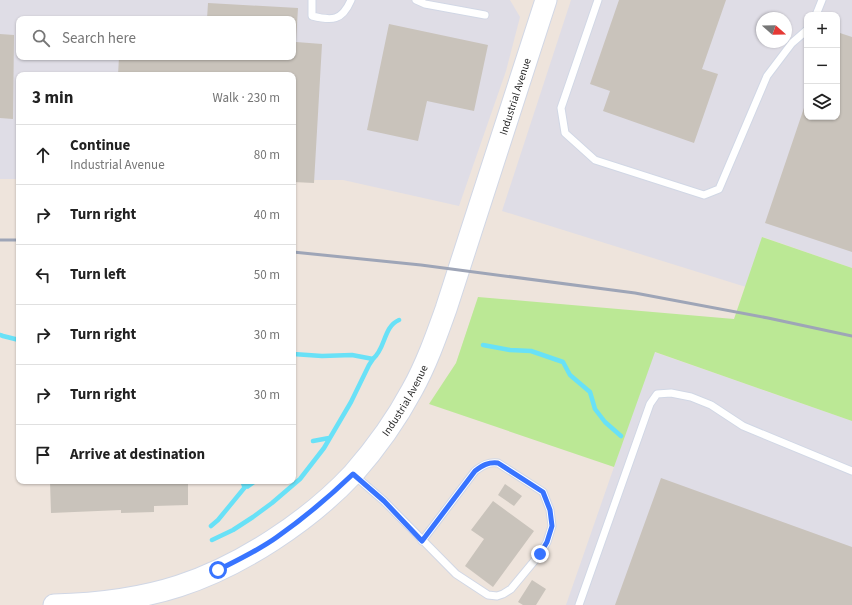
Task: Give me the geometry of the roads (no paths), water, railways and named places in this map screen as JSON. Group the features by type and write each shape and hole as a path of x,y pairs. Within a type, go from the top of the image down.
{"main road":[{"name":"Industrial Avenue","path":"54,605 86,604 126,599 179,586 218,570 276,537 329,496 353,474 397,416 413,390 427,359 448,303 546,0"}],"lane":[{"path":"312,0 312,16 326,20 336,19 343,14 351,0"},
{"path":"416,0 425,4 485,15"},
{"path":"598,0 561,108 565,133 595,160 704,195 719,189 767,76 792,43 804,33"},
{"path":"817,12 822,0"},
{"path":"579,605 650,404 657,394 671,393 691,397 711,405 743,426 852,471"},
{"path":"353,474 384,501 422,541 456,574 488,595 497,596 511,589 540,554 547,542 552,526 550,510 543,492 498,463 487,463 483,464 475,471 422,541"}],"water":[{"path":"241,484 255,484 248,489 242,487"}],"waterway":[{"path":"296,354 322,356 352,355 373,359 380,349 390,328 399,320"},
{"path":"0,335 16,339"},
{"path":"483,345 510,350 531,351 563,362 570,375 590,392 595,409 605,422 621,436"},
{"path":"296,482 324,448 351,402 373,359"},
{"path":"313,441 329,438"},
{"path":"211,526 218,520 248,484"},
{"path":"212,540 233,530 253,517 294,484"}],"railway":[{"path":"0,240 16,240"},
{"path":"296,252 421,265 635,293 768,318 852,336"}]}
